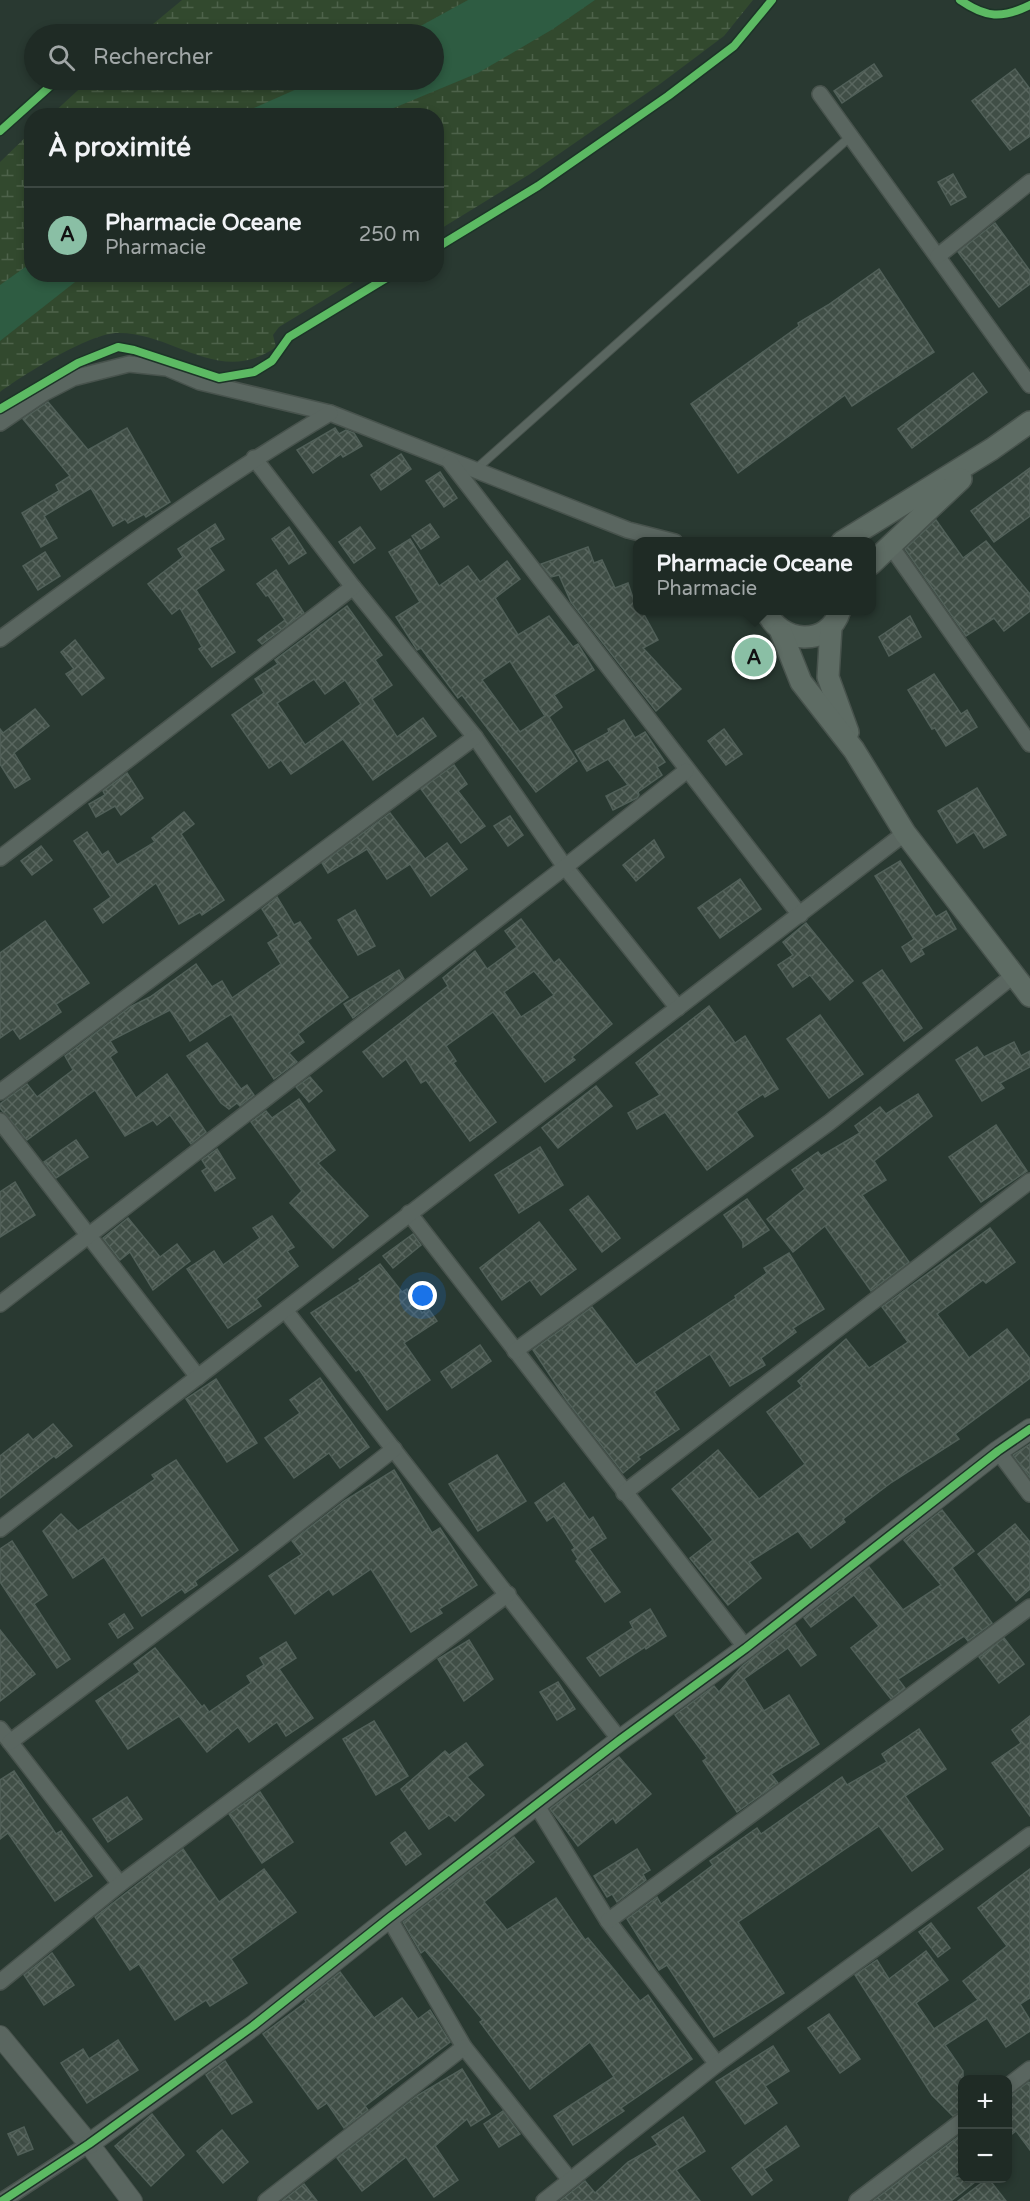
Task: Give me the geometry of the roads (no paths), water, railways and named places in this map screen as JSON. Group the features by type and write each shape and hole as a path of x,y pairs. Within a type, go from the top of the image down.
{"main road":[{"path":"850,537 992,449 1030,422"},
{"path":"876,559 992,449"},
{"path":"768,615 770,621 781,632 801,682 854,750 905,833 1030,996"},
{"path":"781,632 798,638 816,636 836,619"},
{"path":"836,619 828,677 854,750"}],"street":[{"path":"820,94 1030,385"},
{"path":"938,256 1030,182"},
{"path":"0,423 44,393 73,378 129,364 166,368 200,382 330,413 473,471 628,530 655,537"},
{"path":"0,639 123,548 254,458 330,413"},
{"path":"254,458 352,587 475,737 565,867 678,1008"},
{"path":"448,460 686,771 800,915"},
{"path":"628,530 640,537"},
{"path":"890,545 1030,744"},
{"path":"0,858 352,587"},
{"path":"0,1092 475,737"},
{"path":"0,1304 686,771"},
{"path":"0,1529 905,833"},
{"path":"515,1351 830,1122 1014,975"},
{"path":"0,1121 198,1377"},
{"path":"624,1493 1030,1181"},
{"path":"409,1213 746,1648"},
{"path":"285,1310 620,1740"},
{"path":"2,2201 89,2144 253,2026 620,1740 746,1648 998,1451 1030,1429"},
{"path":"10,1742 248,1563 394,1449"},
{"path":"998,1451 1030,1494"},
{"path":"0,1982 120,1884 508,1594"},
{"path":"608,1922 1030,1607"},
{"path":"0,1729 120,1884"},
{"path":"537,1806 608,1922 717,2064"},
{"path":"544,2201 717,2064 1030,1835"},
{"path":"389,1918 464,2047 570,2180"},
{"path":"0,2036 89,2144 132,2201"},
{"path":"266,2201 464,2047"},
{"path":"1012,2083 1030,2069"},
{"path":"857,2201 958,2125"}],"lane":[{"path":"473,471 850,136"}],"place":[{"name":"Pharmacie Oceane","path":"754,657"}]}
